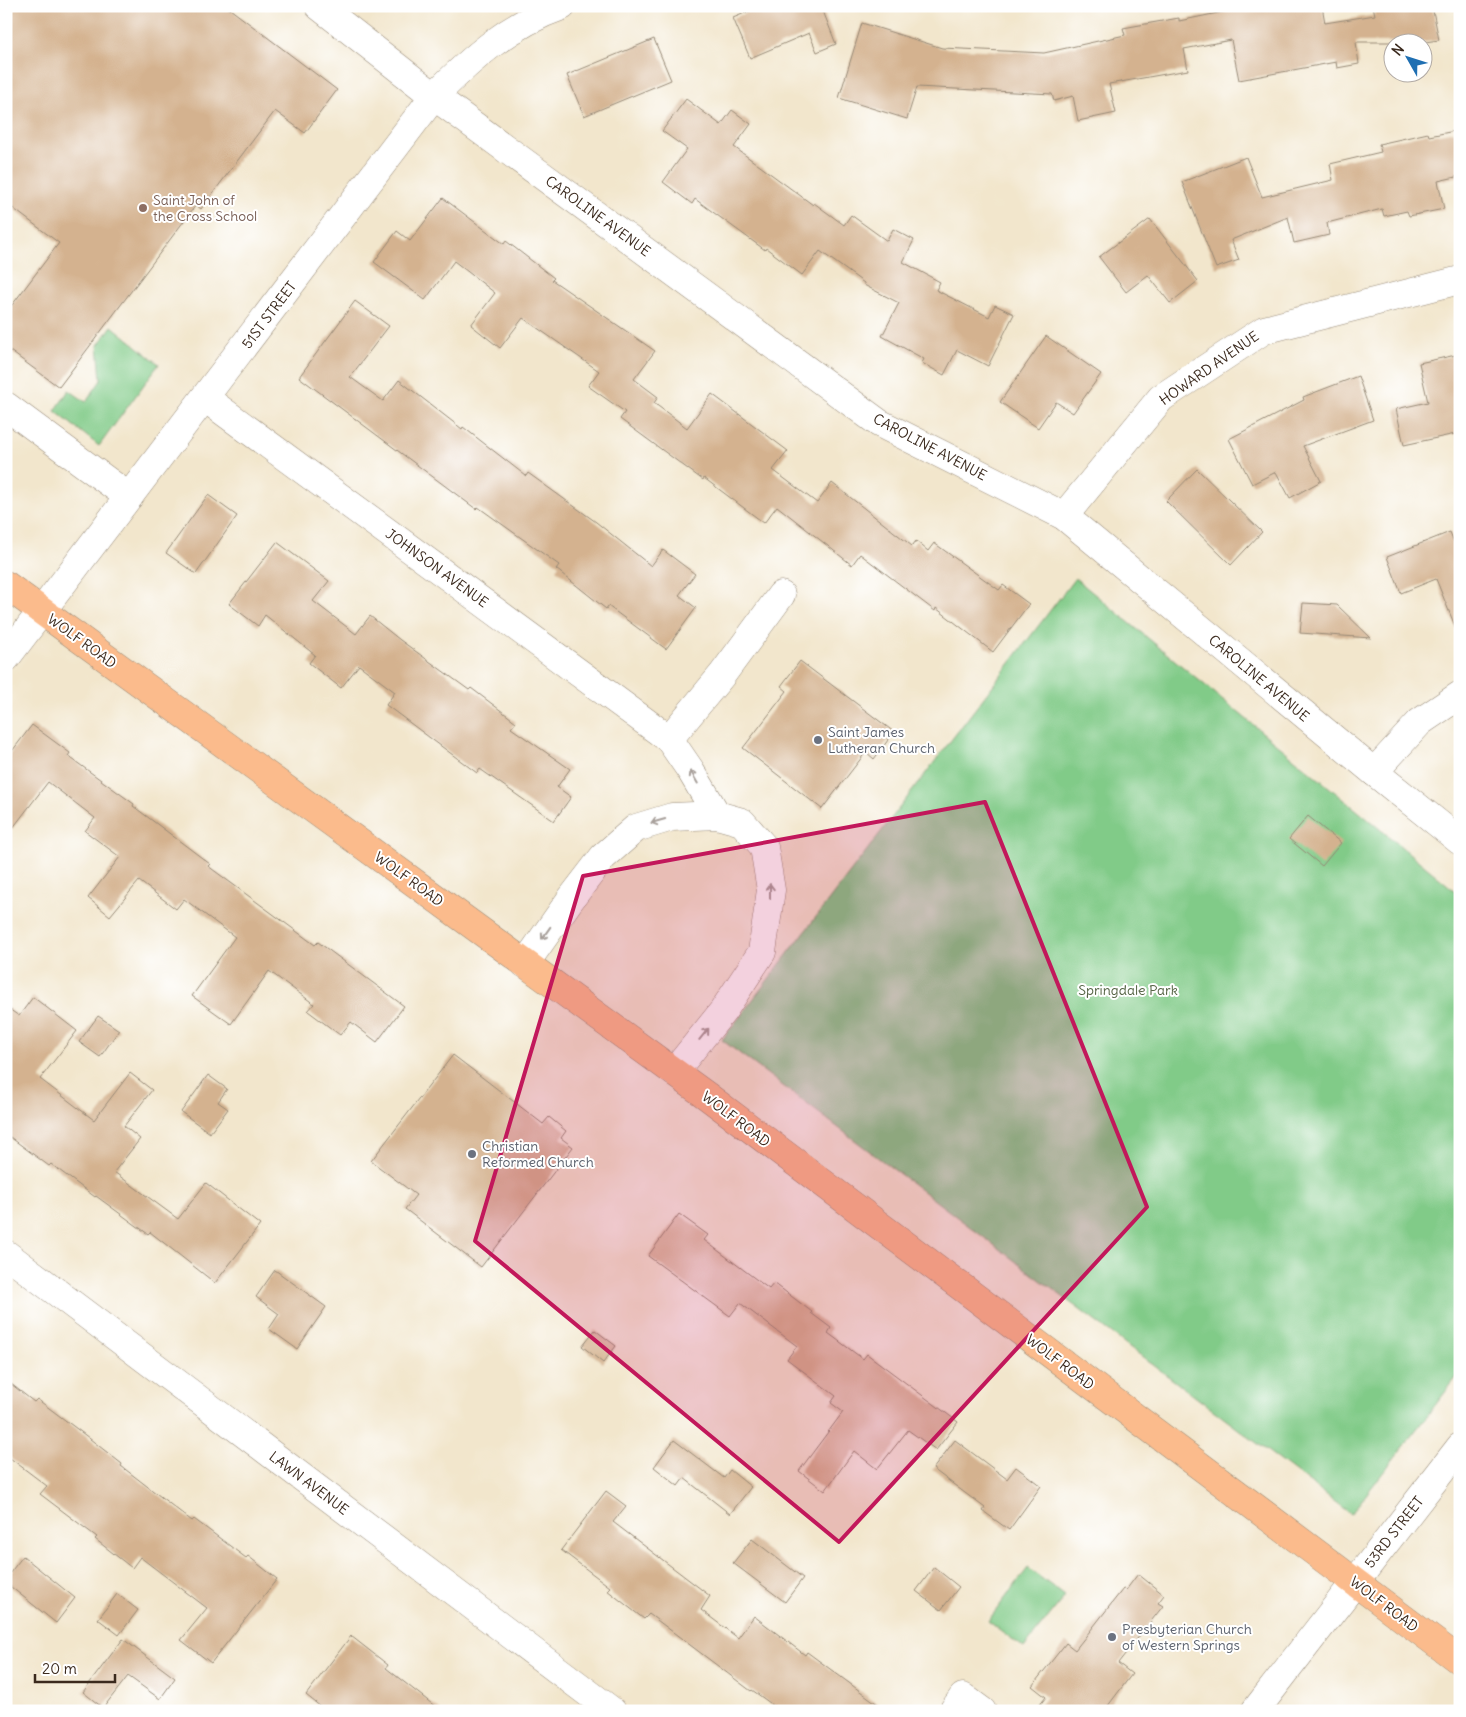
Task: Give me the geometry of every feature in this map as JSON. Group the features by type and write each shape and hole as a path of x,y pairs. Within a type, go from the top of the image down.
{"main road":[{"name":"WOLF ROAD","path":"6,585 674,1072 1460,1661"}],"street":[{"name":"CAROLINE AVENUE","path":"319,6 434,96 880,423 1064,516 1460,841"},
{"name":"51ST STREET","path":"6,658 434,96 464,66 505,34 542,13 562,6"},
{"name":"HOWARD AVENUE","path":"1064,516 1161,398 1264,330 1460,280"},
{"name":"JOHNSON AVENUE","path":"205,398 670,739 692,771 717,816"},
{"path":"6,406 129,497"},
{"path":"670,739 722,675 781,595"},
{"path":"1374,772 1420,722 1460,694"},
{"path":"525,964 565,907 604,857 636,828 672,817 717,816 742,822 764,847 771,890 762,952 723,1011 674,1072"},
{"name":"LAWN AVENUE","path":"6,1254 612,1711"},
{"name":"53RD STREET","path":"1255,1711 1460,1447"},
{"path":"953,1711 963,1697 982,1711"}],"highlighted area":[{"path":"985,802 1147,1207 839,1542 475,1241 583,876"}],"green space":[{"path":"112,326 159,364 99,446 55,411 69,390 86,402 101,380 98,345"},
{"name":"Springdale Park","path":"1075,578 1460,895 1460,1373 1351,1514 722,1040"},
{"path":"1028,1568 1065,1596 1024,1648 988,1621"}],"building":[{"path":"6,6 226,6 337,90 305,133 275,111 201,209 196,205 59,387 6,348 6,313 59,243 6,203"},
{"path":"762,6 821,6 836,44 817,52 809,33 750,58 733,18"},
{"path":"1252,6 1322,6 1325,23 1375,15 1373,6 1432,6 1439,40 1434,41 1434,32 1384,32 1384,42 1356,42 1359,64 1337,68 1336,62 1239,80 1231,40 1184,49 1188,70 1109,84 1116,113 1078,121 1073,96 1054,101 1052,94 917,87 907,119 839,98 862,23 942,48 1044,53 1125,35 1123,28 1179,18 1179,21"},
{"path":"654,39 671,80 584,116 567,75"},
{"path":"686,99 721,125 732,110 751,124 734,147 813,205 814,203 844,225 851,215 887,241 893,229 914,240 903,262 940,282 936,290 989,317 995,305 1014,314 988,366 957,350 944,375 922,363 924,359 882,336 899,303 864,285 864,283 820,251 802,275 695,199 692,204 663,182 687,149 662,131"},
{"path":"1460,130 1460,176 1438,181 1444,209 1409,216 1407,211 1384,216 1382,209 1327,223 1329,235 1294,243 1288,217 1231,240 1239,260 1216,268 1182,182 1246,157 1262,197 1333,180 1330,164 1381,152 1379,144 1428,133 1429,136"},
{"path":"443,198 504,244 506,241 554,278 552,280 655,351 634,379 658,397 654,403 687,428 712,394 788,451 773,470 817,503 832,483 912,546 916,541 928,551 934,543 999,590 1003,585 1029,604 993,652 936,608 935,611 860,554 852,565 777,506 764,523 704,478 703,480 620,419 625,412 588,386 599,371 523,318 500,348 471,325 495,293 454,261 425,300 374,262 397,231 410,241"},
{"path":"1150,219 1198,281 1170,303 1148,275 1126,292 1099,257"},
{"path":"355,301 389,326 350,377 383,401 399,380 526,476 528,473 596,522 651,566 663,550 695,574 679,595 696,608 666,649 608,606 606,609 556,569 559,565 478,507 476,509 299,377"},
{"path":"1046,336 1101,374 1073,413 1056,402 1038,428 1000,402"},
{"path":"1456,355 1460,371 1460,433 1404,445 1396,409 1428,402 1419,363"},
{"path":"1358,376 1373,420 1303,446 1321,481 1290,498 1276,472 1252,484 1229,439 1304,400 1303,397"},
{"path":"1197,469 1262,532 1231,565 1166,501"},
{"path":"208,495 237,516 196,574 166,553"},
{"path":"1450,532 1460,557 1459,636 1436,579 1401,593 1387,557"},
{"path":"277,542 329,581 313,601 356,634 370,616 400,640 469,690 471,688 516,722 511,728 570,769 557,787 571,797 554,821 480,769 477,773 386,705 395,692 359,665 341,688 309,663 315,655 265,615 258,626 229,604"},
{"path":"1303,603 1337,605 1371,638 1300,633"},
{"name":"Saint James Lutheran Church","path":"800,661 894,732 874,759 866,752 822,809 743,748 787,691 781,686"},
{"path":"32,725 70,753 68,756 134,804 133,806 210,864 208,866 315,945 318,942 404,1006 377,1042 351,1022 340,1035 308,1011 314,1004 269,971 231,1024 192,996 235,937 184,899 176,909 139,881 110,916 88,898 120,857 85,831 95,818 48,782 6,837 6,759"},
{"path":"1308,816 1341,843 1322,866 1289,839"},
{"path":"33,997 77,1031 40,1079 94,1120 130,1073 152,1090 124,1126 140,1139 114,1172 178,1219 206,1183 260,1225 215,1283 150,1232 148,1234 6,1134 6,1007 19,1016"},
{"path":"98,1016 119,1030 100,1057 79,1042"},
{"name":"Christian Reformed Church","path":"453,1055 543,1124 549,1117 566,1131 561,1138 573,1147 481,1267 405,1209 416,1195 371,1161"},
{"path":"208,1075 227,1089 218,1102 228,1109 210,1133 181,1112"},
{"path":"679,1214 708,1235 704,1240 769,1289 774,1283 812,1312 831,1328 828,1333 863,1359 867,1354 958,1422 936,1450 908,1430 877,1469 854,1451 825,1491 799,1471 843,1412 831,1403 836,1396 787,1359 797,1346 740,1303 730,1316 648,1256"},
{"path":"275,1270 326,1307 297,1349 269,1329 279,1314 256,1297"},
{"path":"595,1330 616,1346 603,1363 582,1346"},
{"path":"6,1380 34,1402 37,1399 85,1435 122,1464 121,1466 192,1521 194,1519 246,1558 248,1556 277,1579 211,1663 181,1640 207,1608 140,1557 132,1568 95,1539 97,1537 40,1494 47,1486 6,1455"},
{"path":"674,1440 724,1478 730,1470 751,1487 730,1514 684,1478 678,1486 654,1467"},
{"path":"955,1440 1007,1479 1016,1467 1041,1486 1009,1530 983,1511 985,1508 933,1469"},
{"path":"606,1491 626,1506 613,1522 710,1596 701,1610 738,1638 754,1616 805,1655 807,1652 887,1711 781,1711 751,1691 649,1614 644,1619 607,1590 610,1587 561,1550"},
{"path":"752,1539 803,1578 785,1602 733,1563"},
{"path":"23,1556 75,1598 56,1623 6,1583 6,1578"},
{"path":"934,1567 959,1587 941,1610 916,1591"},
{"name":"Presbyterian Church of Western Springs","path":"1138,1574 1164,1595 1158,1603 1163,1606 1118,1663 1132,1674 1104,1711 1035,1711 1046,1697 1032,1686 1066,1643 1075,1650 1123,1589 1126,1590"},
{"path":"117,1594 138,1610 119,1635 98,1619"},
{"path":"351,1636 388,1665 386,1668 441,1711 326,1711 306,1695"},
{"path":"123,1639 175,1678 160,1699 128,1676 103,1708 83,1692"}],"place":[{"name":"Saint John of the Cross School","path":"143,208"},
{"name":"Saint James Lutheran Church","path":"818,740"},
{"name":"Christian Reformed Church","path":"472,1154"},
{"name":"Presbyterian Church of Western Springs","path":"1112,1637"}]}
